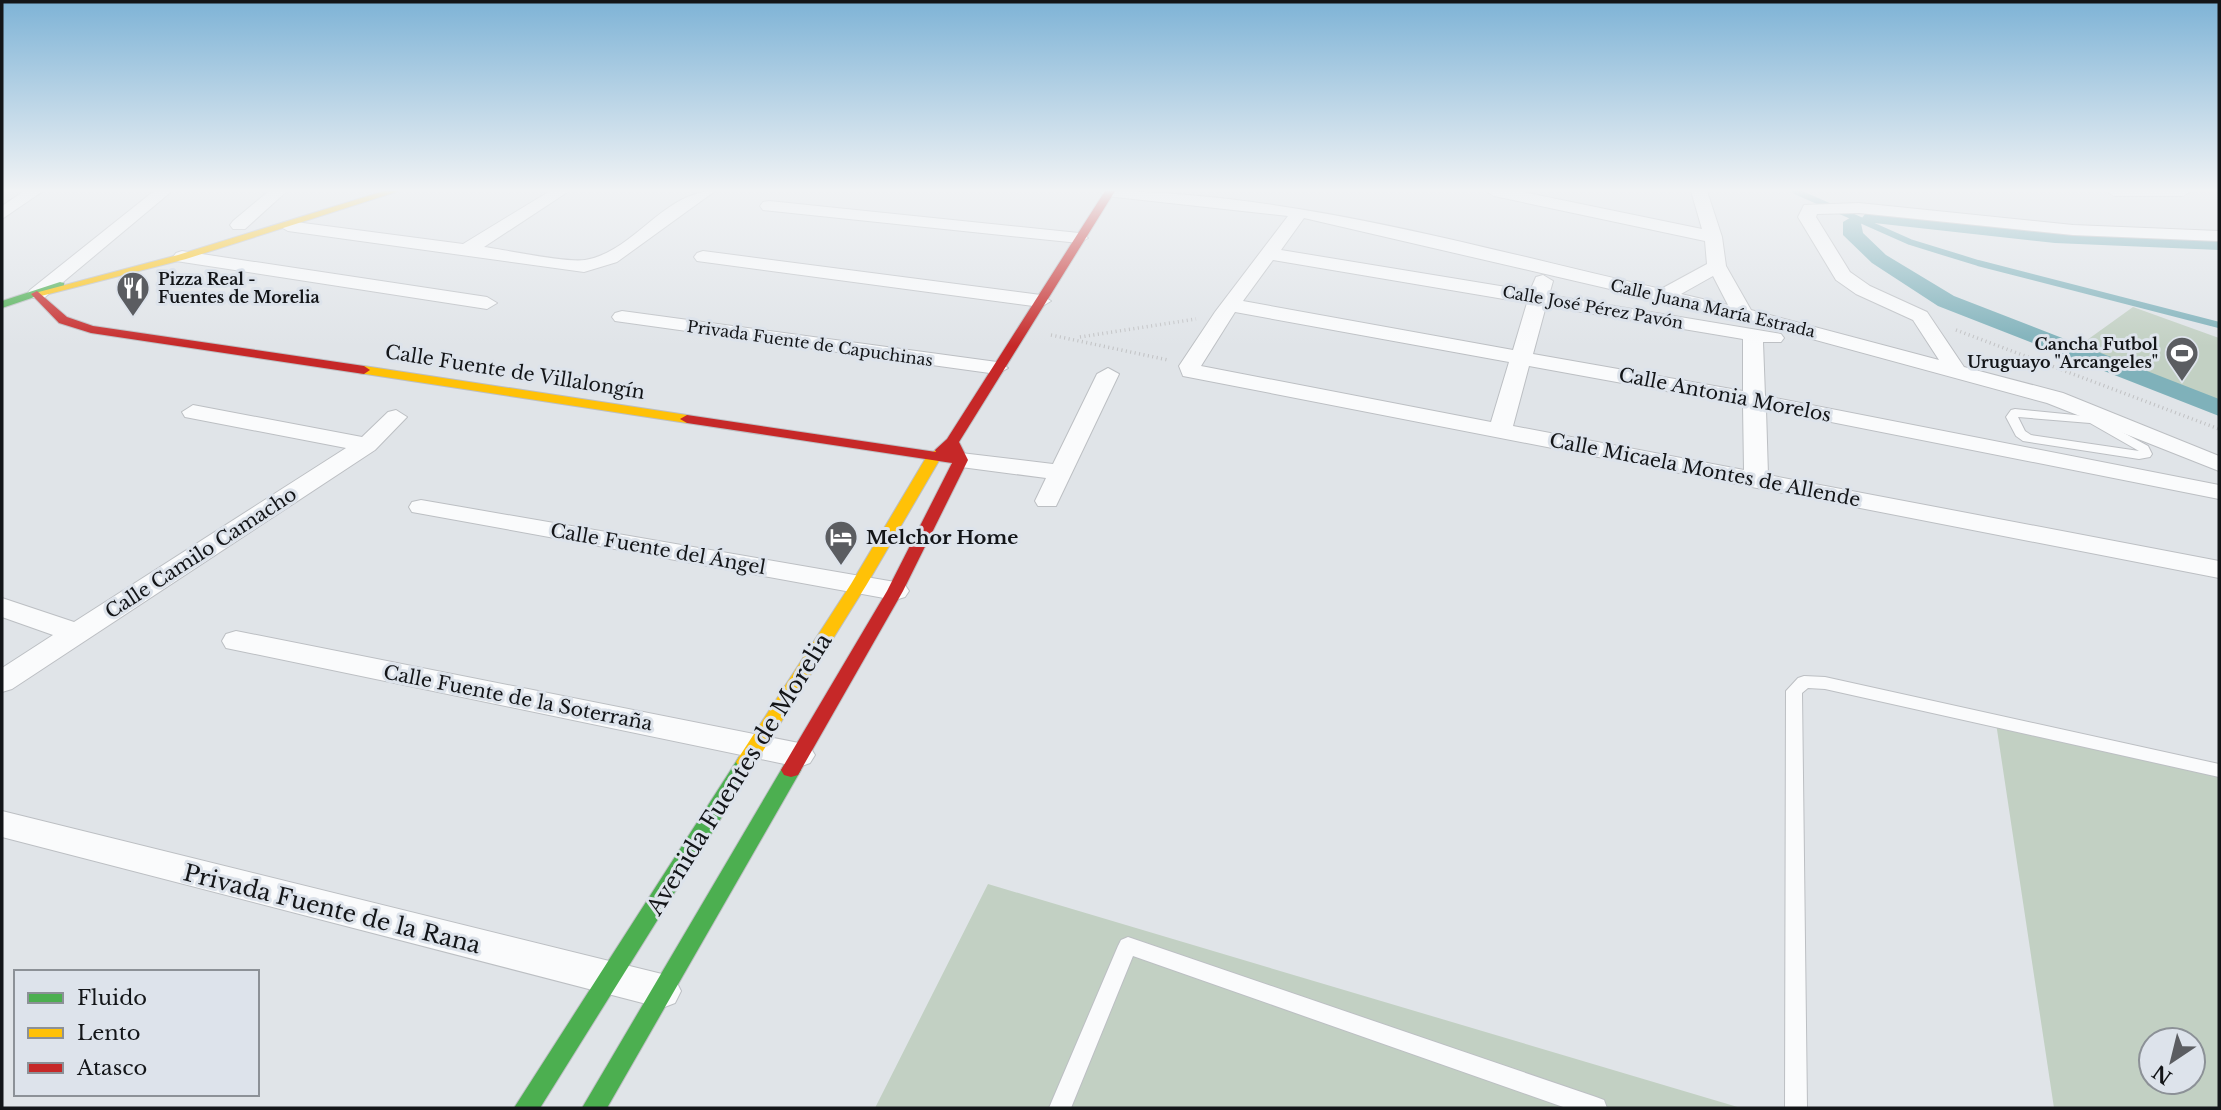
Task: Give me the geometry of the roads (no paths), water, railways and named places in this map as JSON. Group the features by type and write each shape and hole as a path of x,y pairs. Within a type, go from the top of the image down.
{"street":[{"path":"63,320 76,287 117,243"},
{"path":"76,287 193,243"},
{"path":"2,305 231,243"},
{"path":"452,243 473,245 477,243"},
{"path":"460,243 584,266 610,258 632,243"},
{"name":"Avenida Fuentes de Morelia","path":"594,1108 895,590 997,368 1076,243"},
{"path":"1226,310 1279,243"},
{"name":"Calle Juana María Estrada","path":"1431,243 1662,296 1748,324"},
{"path":"1714,243 1717,266 1748,324 1756,480"},
{"path":"1823,243 1843,276 1863,290 1920,316 1955,369 2056,398 2219,464"},
{"name":"Calle José Pérez Pavón","path":"1271,254 1538,298 1748,324 1955,369"},
{"path":"182,257 486,303"},
{"path":"703,257 1041,301"},
{"path":"1662,296 1717,266"},
{"path":"1500,430 1547,270"},
{"name":"Calle Fuente de Villalongín","path":"37,294 63,320 91,329 934,456 957,451"},
{"name":"Calle Antonia Morelos","path":"1226,310 1521,357 2219,492"},
{"name":"Calle Micaela Montes de Allende","path":"1226,310 1190,368 2219,570"},
{"name":"Privada Fuente de Capuchinas","path":"622,317 997,368"},
{"path":"1047,501 1108,374"},
{"path":"192,412 367,445"},
{"name":"Calle Camilo Camacho","path":"2,682 367,445 396,417"},
{"path":"957,451 1060,471"},
{"name":"Avenida Fuentes de Morelia","path":"526,1108 859,584 934,456"},
{"name":"Calle Fuente del Ángel","path":"421,507 895,590"},
{"path":"2,607 77,633"},
{"name":"Calle Fuente de la Soterraña","path":"236,641 799,755"},
{"name":"Privada Fuente de la Rana","path":"2,824 609,980 662,991"}],"lane":[{"path":"2094,421 2144,449 2146,454 2027,438 2020,433 2012,417 2015,413 2025,413 2119,423"},
{"path":"1796,1108 1794,691 1804,682 1825,684 2219,771"},
{"path":"1060,1108 1128,947 1596,1108"}],"waterway":[{"path":"1861,243 1879,259 1946,301 2219,408"},
{"path":"1913,243 1978,263 2219,325"},
{"path":"2191,243 2219,244"}],"place":[{"name":"Pizza Real - Fuentes de Morelia","path":"133,318"},
{"name":"Cancha Futbol Uruguayo \"Arcangeles\"","path":"2182,383"},
{"name":"Melchor Home","path":"841,567"}]}
